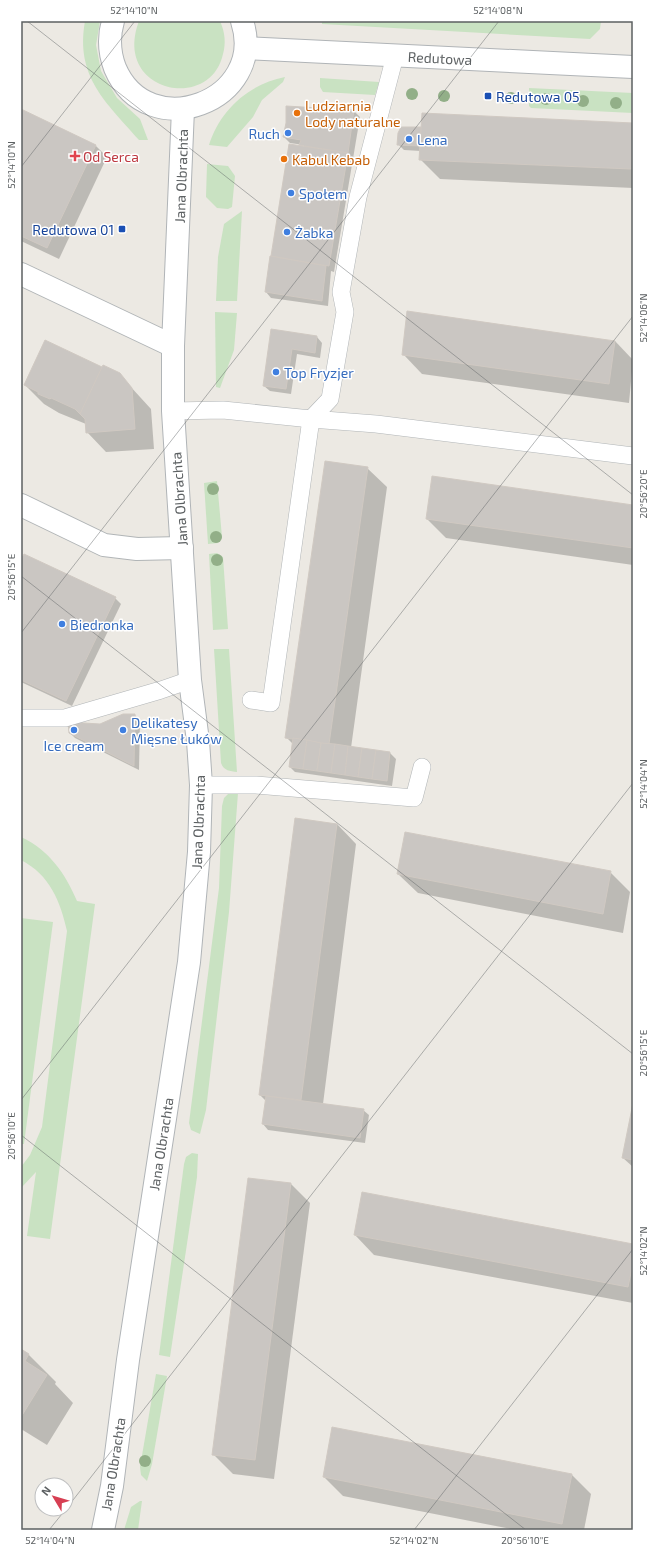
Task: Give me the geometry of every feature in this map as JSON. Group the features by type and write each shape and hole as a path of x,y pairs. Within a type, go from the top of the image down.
{"street":[{"path":"113,21 109,42 111,55 118,75 127,87 139,98 155,106 183,109 212,100 227,87 242,64 246,48 246,38 242,21"},
{"name":"Redutowa","path":"246,48 633,67"},
{"name":"Jana Olbrachta","path":"103,1530 112,1486 128,1360 188,962 199,852 201,785 198,742 190,680 173,411 173,346 183,109"},
{"path":"21,274 173,346"},
{"path":"21,505 109,546 137,549 182,548"}],"lane":[{"path":"251,700 272,703 311,418 330,399 345,312 341,292 358,196 395,56"},
{"path":"173,411 223,410 376,424 633,456"},
{"path":"21,718 65,718 190,680"},
{"path":"201,785 256,785 414,798 422,767"}],"green space":[{"path":"85,21 100,21 96,45 101,71 117,98 140,119 148,140 139,140 115,113 96,87 89,73 85,58 83,41"},
{"path":"139,21 220,21 225,42 223,54 215,72 201,84 184,88 166,86 150,78 139,64 134,45"},
{"path":"322,21 601,21 600,29 590,39 322,24"},
{"path":"285,77 283,82 262,100 253,117 227,147 209,145 220,121 238,100 259,86 272,80"},
{"path":"320,78 379,82 375,95 323,92 320,87"},
{"path":"529,88 633,93 633,113 531,108 529,106"},
{"path":"207,164 228,166 235,176 232,207 228,209 217,208 206,197"},
{"path":"242,211 237,301 216,301 218,257 224,224"},
{"path":"215,312 237,313 234,350 220,388 216,387"},
{"path":"217,481 222,537 218,543 208,544 204,483"},
{"path":"217,553 223,557 228,629 213,630 209,554"},
{"path":"214,649 229,649 237,772 226,769 221,763"},
{"path":"229,793 238,793 229,912 206,1110 200,1134 191,1130 189,1123 219,888 222,806 224,798"},
{"path":"21,837 31,842 55,863 67,881 77,901 95,904 50,1239 27,1236 36,1172 21,1188 21,1167 30,1155 42,1127 67,931 61,909 52,890 39,873 21,860"},
{"path":"21,918 53,922 24,1144 21,1144"},
{"path":"192,1153 198,1154 197,1177 170,1357 159,1355 184,1164 186,1157"},
{"path":"156,1374 167,1376 152,1464 147,1481 141,1475 140,1467"},
{"path":"142,1501 138,1530 124,1530 131,1507"}],"building":[{"path":"286,106 354,110 348,153 299,145 301,140 283,137 286,123"},
{"path":"21,109 96,145 47,248 21,236"},
{"path":"422,113 633,123 631,169 419,160"},
{"name":"Lena","path":"401,127 421,127 420,146 397,145 398,133"},
{"path":"289,144 348,153 329,266 271,256"},
{"path":"270,256 326,266 322,301 265,292"},
{"path":"407,311 615,341 609,384 402,355"},
{"path":"271,329 317,336 315,353 292,349 286,389 263,386"},
{"path":"45,340 102,367 80,414 75,409 38,394 38,392 24,385"},
{"path":"103,365 120,373 132,388 135,429 86,433 85,419 80,414"},
{"path":"325,461 368,467 329,744 285,738"},
{"path":"432,476 633,505 633,548 426,519"},
{"name":"Biedronka","path":"24,554 116,597 66,701 21,680 21,560"},
{"path":"123,714 135,714 134,766 69,733 68,722 100,724"},
{"path":"293,738 307,740 303,769 289,767"},
{"path":"307,740 321,743 317,771 303,769"},
{"path":"321,743 335,744 331,773 317,771"},
{"path":"335,744 348,746 345,775 331,773"},
{"path":"348,746 362,748 358,777 345,775"},
{"path":"362,748 376,750 372,779 358,777"},
{"path":"376,750 390,752 387,781 372,779"},
{"path":"295,818 337,824 301,1100 259,1095"},
{"path":"405,832 611,871 603,914 397,874"},
{"path":"266,1096 364,1109 360,1138 262,1124"},
{"path":"633,1103 633,1160 622,1158"},
{"path":"248,1178 291,1183 255,1460 212,1455"},
{"path":"362,1192 633,1244 633,1263 628,1287 354,1235"},
{"path":"21,1349 29,1354 25,1361 47,1375 21,1417"},
{"path":"332,1427 572,1474 562,1524 323,1477"}],"place":[{"name":"Redutowa 05","path":"488,96"},
{"name":"Ludziarnia Lody naturalne","path":"297,113"},
{"name":"Ruch","path":"288,133"},
{"name":"Lena","path":"409,139"},
{"name":"Od Serca","path":"75,156"},
{"name":"Kabul Kebab","path":"284,159"},
{"name":"Społem","path":"291,193"},
{"name":"Redutowa 01","path":"122,229"},
{"name":"Żabka","path":"287,232"},
{"name":"Top Fryzjer","path":"276,372"},
{"name":"Biedronka","path":"62,624"},
{"name":"Ice cream","path":"74,730"},
{"name":"Delikatesy Mięsne Łuków","path":"123,730"}]}
